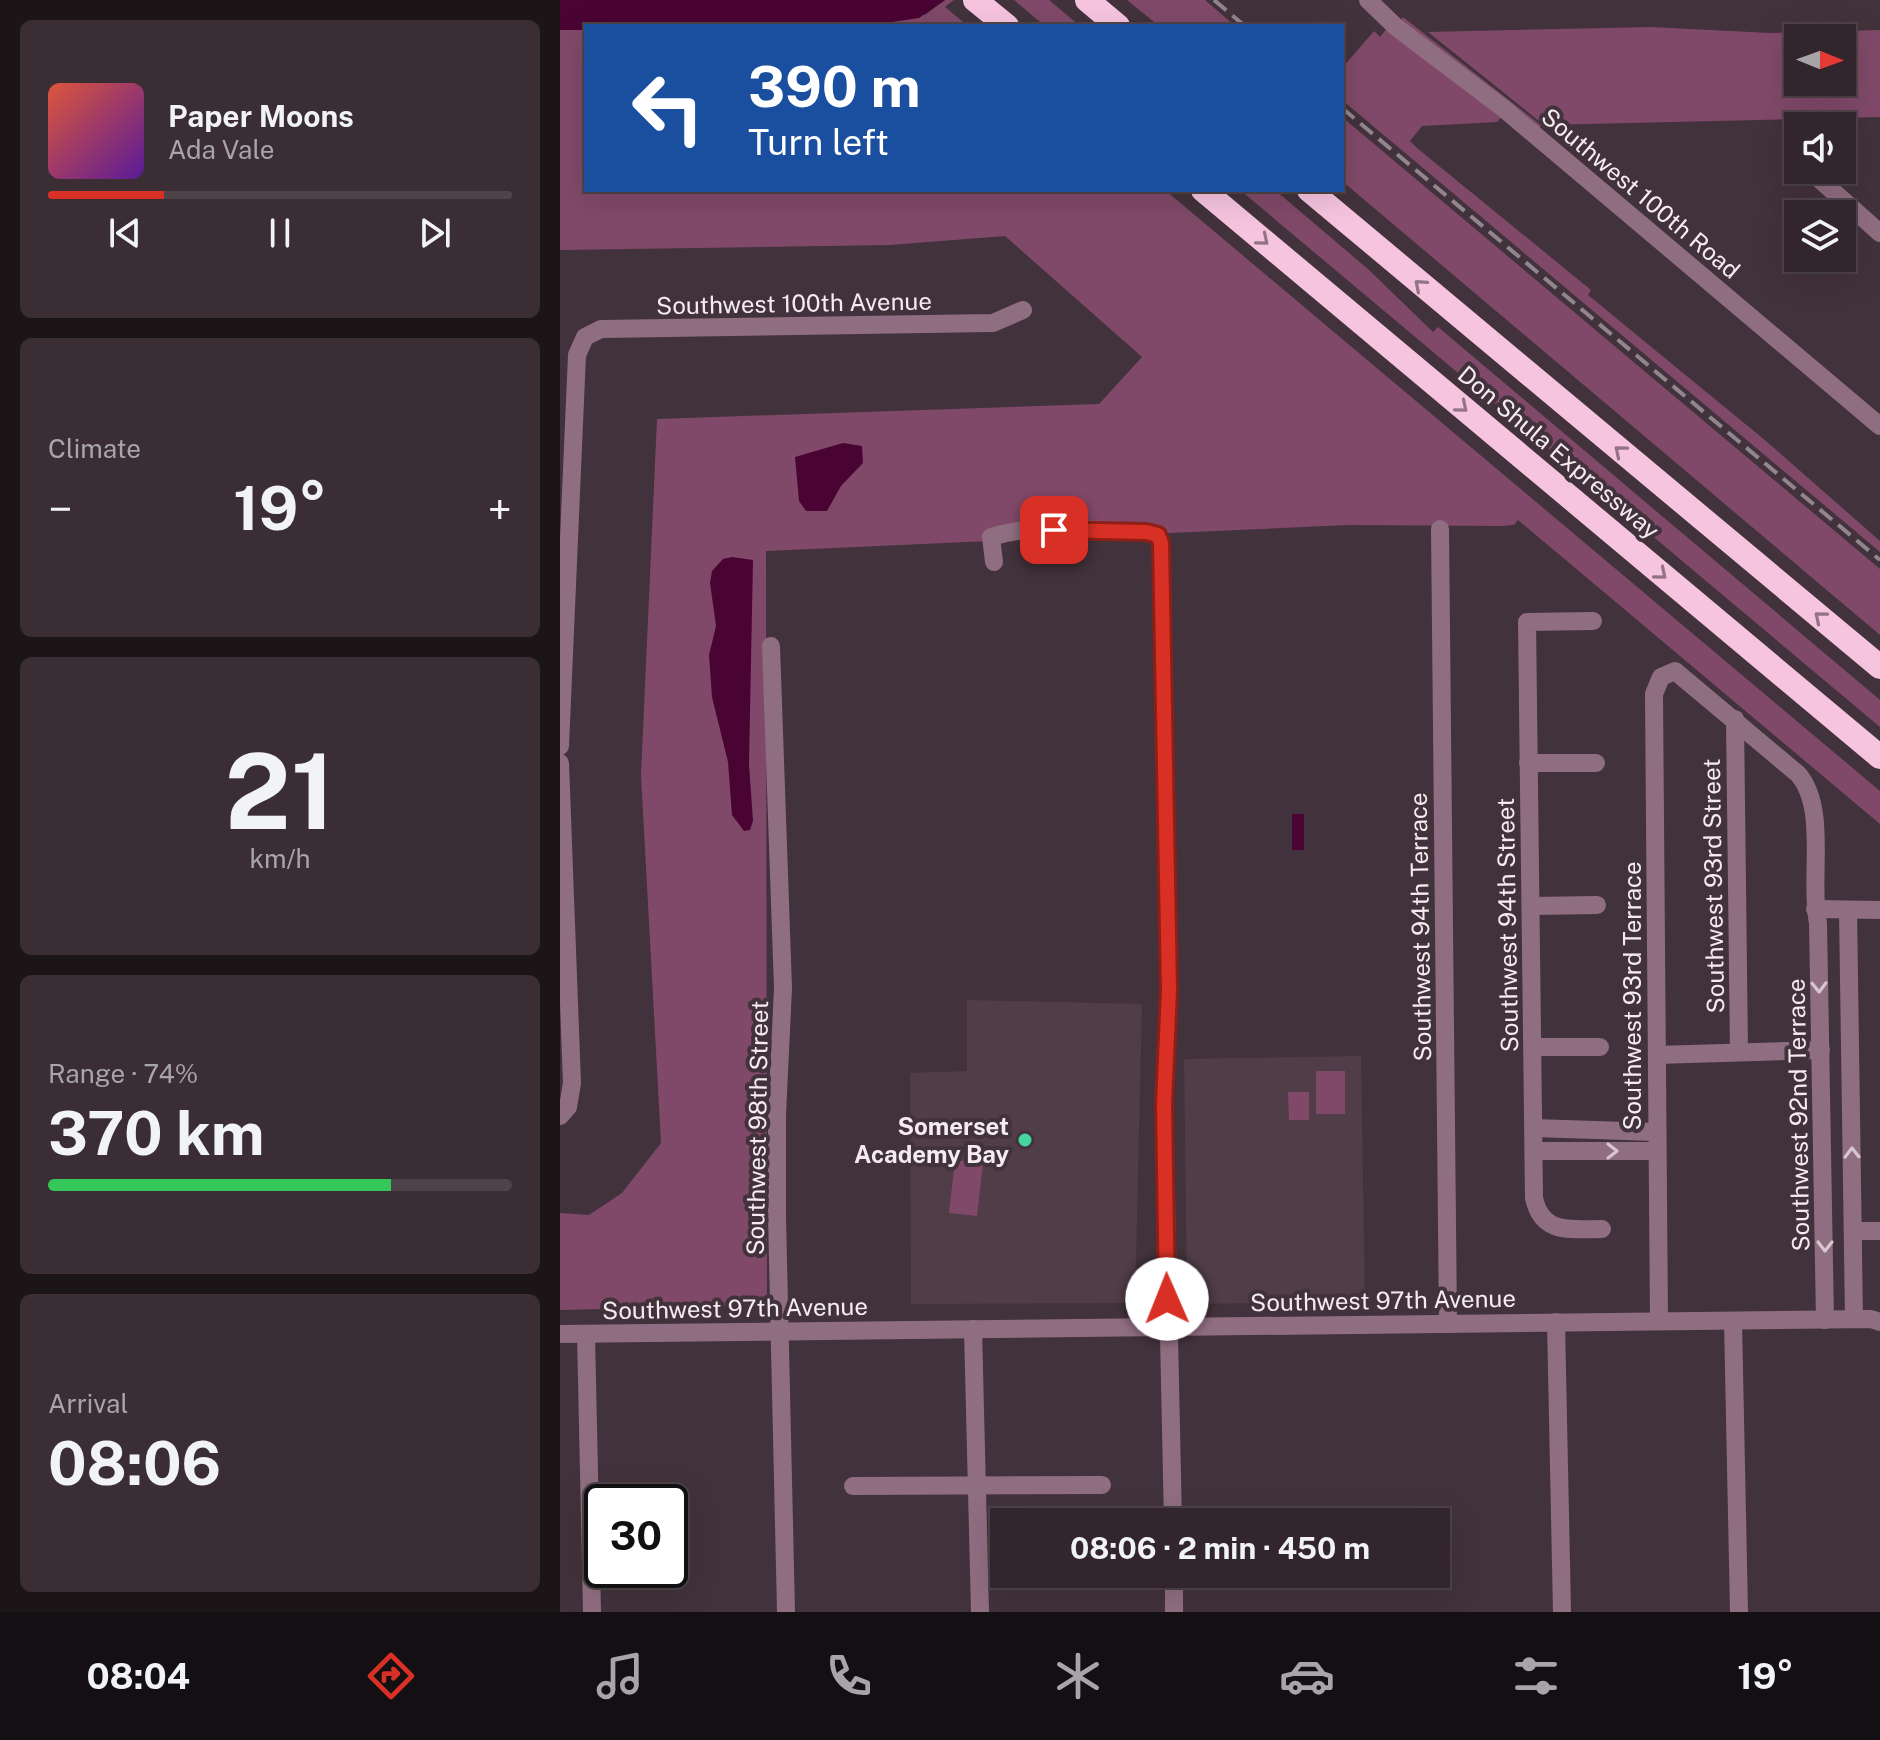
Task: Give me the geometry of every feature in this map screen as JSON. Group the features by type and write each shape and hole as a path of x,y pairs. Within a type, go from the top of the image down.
{"highway":[{"path":"975,0 1005,24"},
{"path":"1087,0 1116,24"},
{"name":"Don Shula Expressway","path":"1205,192 1880,757"},
{"name":"Don Shula Expressway","path":"1311,192 1880,667"}],"street":[{"name":"Southwest 100th Road","path":"1368,0 1396,27 1503,108 1880,426"},
{"path":"1825,184 1880,233"},
{"name":"Southwest 100th Avenue","path":"560,746 577,355 585,337 601,329 993,323 1023,310"},
{"name":"Southwest 94th Terrace","path":"1440,529 1448,1324"},
{"path":"994,562 991,537 1001,534 1054,530 1158,535 1163,570 1169,990 1164,1104 1173,1508"},
{"name":"Southwest 94th Street","path":"1593,621 1527,622 1534,1198 1546,1223 1562,1229 1602,1229"},
{"name":"Southwest 98th Street","path":"771,646 783,988 777,1115 786,1612"},
{"name":"Southwest 92nd Terrace","path":"1664,674 1675,671 1683,674 1798,774 1810,789 1822,909 1825,1320"},
{"name":"Southwest 93rd Terrace","path":"1659,1321 1654,694 1664,674"},
{"name":"Southwest 93rd Street","path":"1735,719 1739,1052"},
{"path":"560,763 562,909 571,1094 560,1116"},
{"path":"1528,763 1596,763"},
{"path":"1531,906 1597,905"},
{"path":"1822,909 1880,910"},
{"path":"1848,910 1854,1231 1871,1319"},
{"path":"1533,1047 1600,1047"},
{"path":"1657,1055 1821,1050"},
{"path":"1534,1128 1657,1142"},
{"path":"1534,1151 1657,1142"},
{"path":"1854,1231 1880,1231"},
{"name":"Southwest 97th Avenue","path":"560,1334 1871,1319"},
{"path":"1733,1321 1739,1612"},
{"path":"1556,1322 1562,1612"},
{"path":"973,1329 980,1612"},
{"path":"586,1334 592,1612"},
{"path":"853,1486 1102,1485"},
{"path":"1174,1588 1174,1612"}],"shaded area":[{"path":"560,0 898,0 925,15 945,0 954,0 945,7 966,24 584,24 584,192 1167,192 1880,791 1880,824 1518,520 1514,525 1501,526 1349,525 766,551 767,1305 560,1310 560,1213 589,1215 622,1193 661,1143 641,775 657,419 1099,404 1142,357 1005,236 890,245 560,250"},
{"path":"560,0 945,0 919,18 879,24 584,24 584,30 560,30"},
{"path":"1014,0 1049,0 1078,24 1043,24"},
{"path":"1127,0 1205,0 1233,24 1157,24"},
{"path":"1403,17 1542,126 1536,129 1400,22"},
{"path":"1388,27 1502,116 1497,122 1422,126 1410,141 1591,290 1588,295 1766,441 1880,541 1880,552 1344,102 1344,66 1374,31 1380,37"},
{"path":"1651,27 1784,33 1784,96 1856,96 1856,31 1880,30 1880,117 1856,118 1856,112 1784,112 1784,119 1544,125 1428,32"},
{"path":"1344,119 1880,569 1880,635 1344,183"},
{"path":"1242,192 1277,192 1369,270 1433,332 1438,327 1880,700 1880,727"},
{"path":"843,443 862,446 863,463 841,486 827,511 806,511 799,501 795,457"},
{"path":"723,559 753,560 749,764 753,821 750,830 744,831 732,815 728,762 712,697 709,655 716,626 710,583 712,571"},
{"path":"1292,814 1304,814 1304,850 1292,850"},
{"name":"Somerset Academy Bay","path":"967,1000 1142,1004 1135,1303 911,1304 910,1073 967,1071"},
{"path":"1361,1056 1365,1301 1194,1304 1187,1294 1184,1059"},
{"path":"1316,1071 1345,1071 1345,1114 1316,1114"},
{"path":"1288,1092 1309,1092 1309,1120 1289,1120"},
{"path":"955,1160 983,1163 977,1216 949,1213"}],"railway":[{"path":"1214,0 1243,24"},
{"path":"1344,110 1880,560"}],"place":[{"name":"Somerset Academy Bay","path":"1025,1140"}],"route":[{"path":"1054,530 1146,532 1158,535 1161,543 1169,990 1169,1045 1164,1104 1167,1299"}]}
